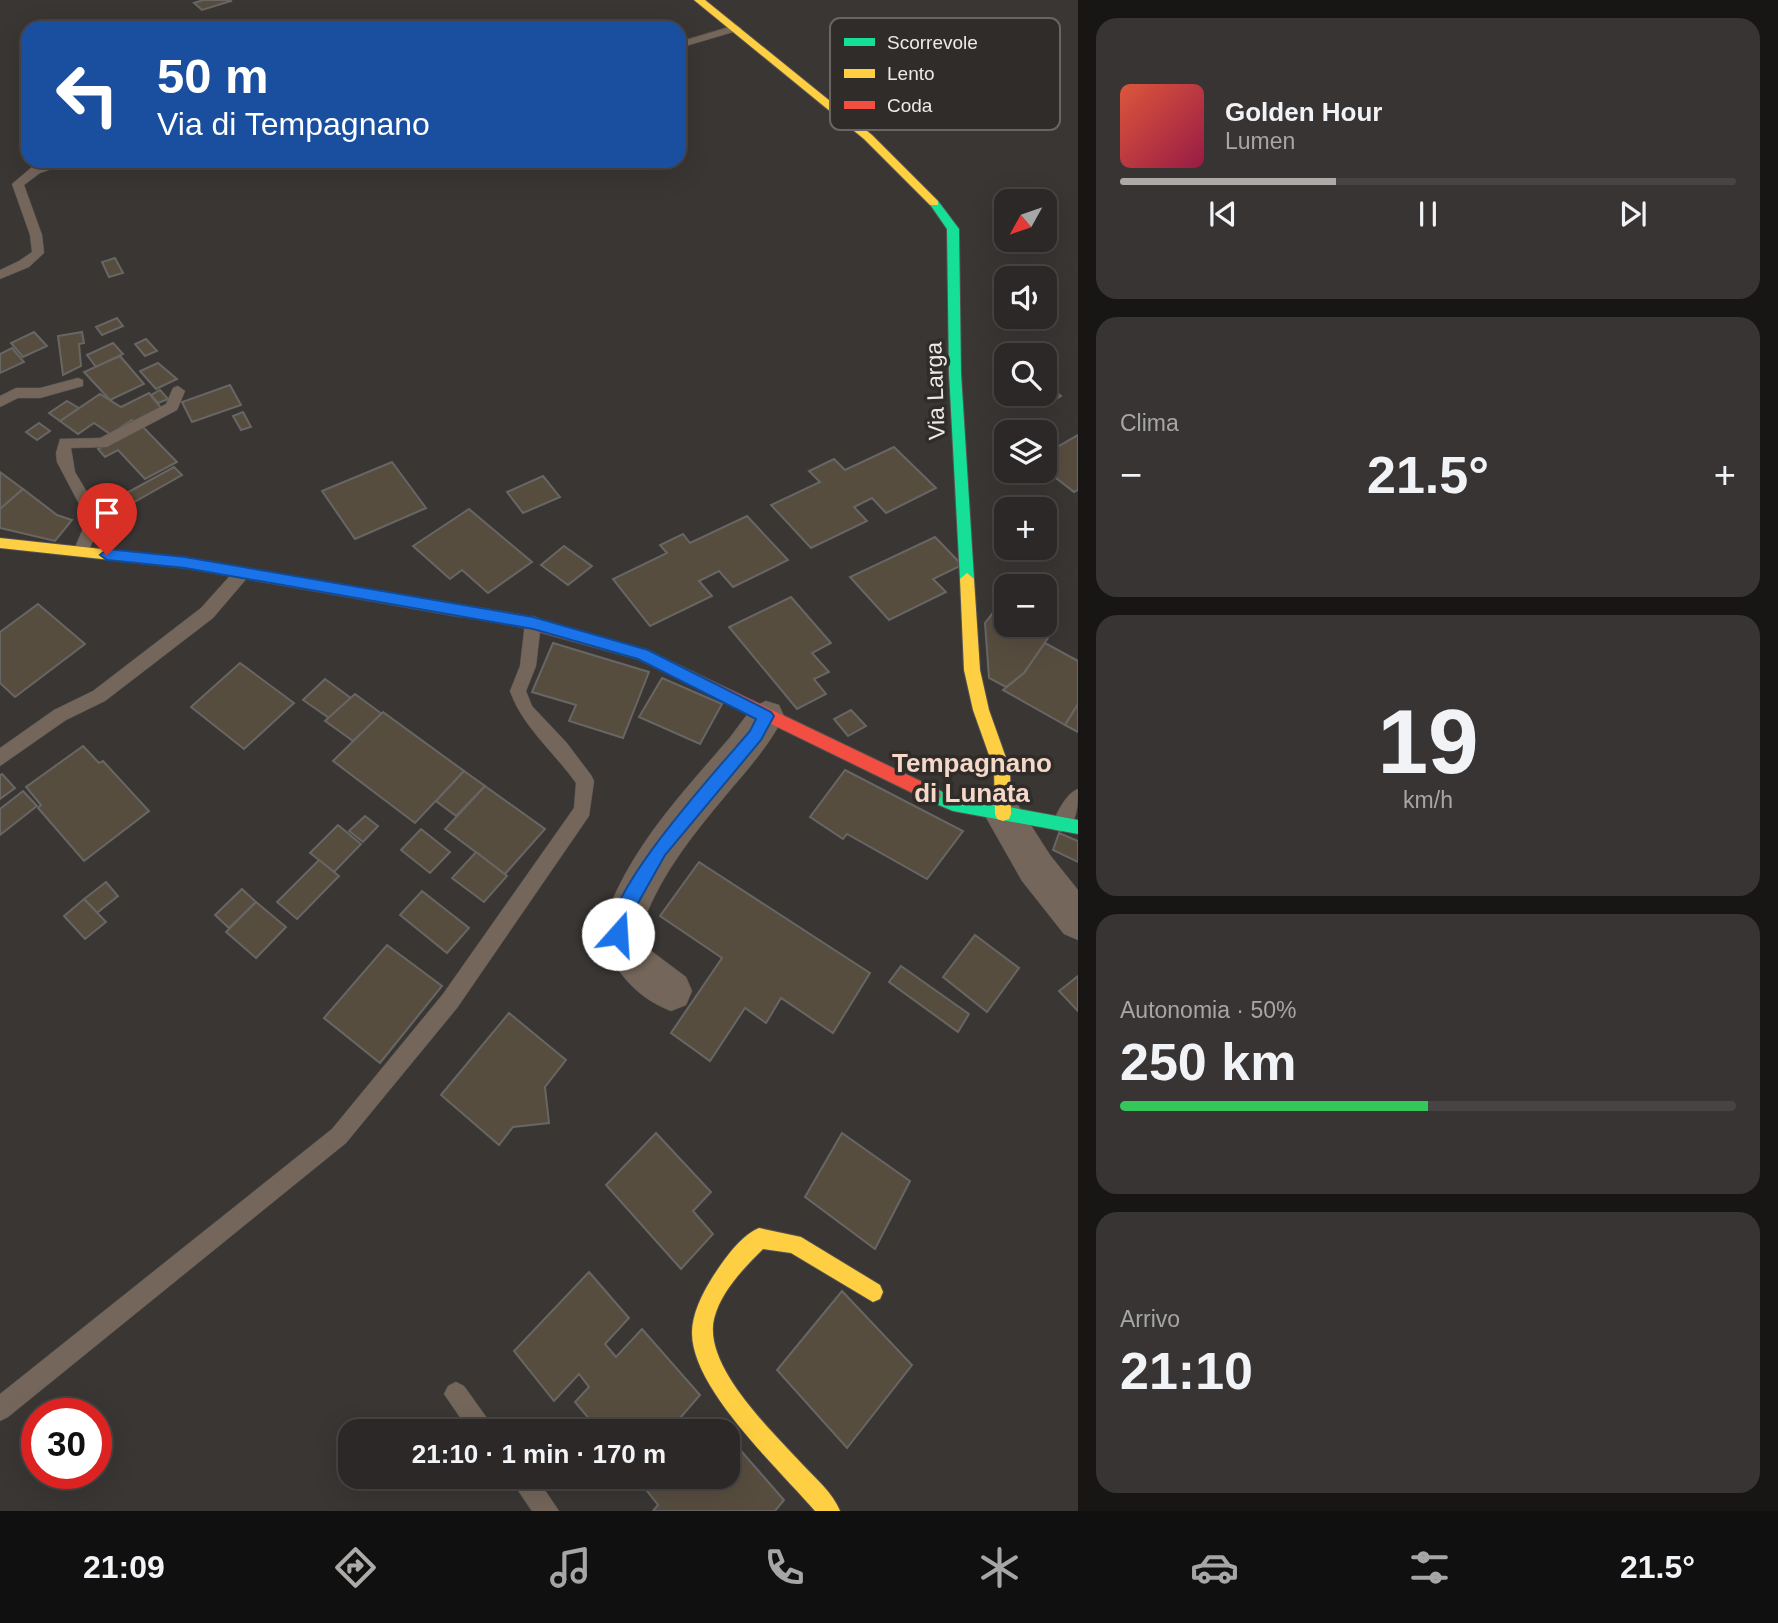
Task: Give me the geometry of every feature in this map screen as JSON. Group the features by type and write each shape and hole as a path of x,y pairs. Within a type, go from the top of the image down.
{"street":[{"name":"Via Larga","path":"699,0 830,106"},
{"name":"Via Larga","path":"860,130 931,199 953,229 956,373 972,670 981,710 1002,769 1003,814"},
{"path":"0,543 185,563 533,623 642,654 953,804 1070,826"},
{"path":"671,991 636,964 618,934 625,909 660,850 755,736 766,716"},
{"path":"1003,814 1035,868 1078,921"},
{"path":"829,1511 727,1391 707,1360 702,1335 709,1307 742,1254 759,1238 794,1244 873,1292"}],"lane":[{"path":"686,43 736,28"},
{"path":"0,275 24,264 38,253 39,239 19,195 18,184 36,170 43,168"},
{"path":"3,396 40,393 78,383"},
{"path":"81,552 95,519 91,505 63,465 61,452 65,443 102,443 115,438 172,407 178,391"},
{"path":"0,758 31,732 110,687 207,613 242,573"},
{"path":"0,1409 339,1136 450,1000 583,810 585,781 560,747 525,710 518,691 528,666 533,623"},
{"path":"1070,826 1078,797"},
{"path":"456,1394 475,1419"},
{"path":"530,1489 547,1511"}],"building":[{"path":"203,0 231,1 202,10 194,3"},
{"path":"115,258 123,273 109,277 102,262"},
{"path":"117,318 123,326 102,335 96,327"},
{"path":"34,332 47,346 23,357 11,343"},
{"path":"82,332 84,343 79,344 81,366 63,375 58,336"},
{"path":"146,339 157,351 145,356 135,344"},
{"path":"113,343 123,354 96,367 87,355"},
{"path":"12,348 24,362 0,373 0,354"},
{"path":"120,356 144,384 110,400 84,372"},
{"path":"158,363 177,379 156,389 140,371"},
{"path":"230,385 241,405 192,422 182,402"},
{"path":"160,390 168,399 158,403 151,395"},
{"path":"149,393 162,409 134,422 132,420 110,434 94,423 78,434 60,421 100,394 121,407"},
{"path":"67,401 79,408 60,421 49,413"},
{"path":"243,412 251,427 241,430 233,416"},
{"path":"39,423 50,431 37,440 26,432"},
{"path":"142,426 177,462 145,479 118,450 105,457 98,449"},
{"path":"1078,435 1078,490 1074,492 1057,479 1057,447"},
{"path":"894,447 936,488 886,513 872,498 854,507 867,521 811,548 771,505 820,482 809,471 834,459 845,470"},
{"path":"392,462 426,508 355,539 322,491"},
{"path":"174,467 182,475 129,505 121,496"},
{"path":"0,472 23,489 0,509"},
{"path":"543,476 560,497 523,513 507,492"},
{"path":"23,489 57,515 72,520 55,541 0,528 0,509"},
{"path":"469,509 532,562 488,593 462,570 450,579 413,546"},
{"path":"747,516 788,560 733,587 719,571 699,581 712,596 650,626 613,579 667,553 660,545 683,534 690,543"},
{"path":"935,537 962,565 933,579 946,592 889,620 850,577"},
{"path":"564,546 592,566 568,585 541,565"},
{"path":"791,597 831,643 812,653 829,672 814,679 826,694 797,709 729,627"},
{"path":"38,604 85,644 15,697 0,683 0,632"},
{"path":"994,611 994,637 1048,638 1024,673 1006,687 989,678 985,623"},
{"path":"553,643 649,672 623,738 569,721 576,705 532,692"},
{"path":"1045,643 1078,661 1078,704 1065,725 1003,690 1024,673"},
{"path":"240,663 294,703 244,749 191,707"},
{"path":"662,678 722,704 700,744 639,717"},
{"path":"325,679 351,698 329,718 303,700"},
{"path":"355,694 382,714 353,741 325,721"},
{"path":"1078,704 1078,732 1065,725"},
{"path":"851,710 866,726 848,736 834,719"},
{"path":"383,712 464,771 415,823 333,761"},
{"path":"83,746 99,763 103,761 149,811 84,861 38,808 41,805 26,787"},
{"path":"845,770 963,831 927,879 847,834 843,839 810,817"},
{"path":"464,771 485,786 456,816 436,801"},
{"path":"0,775 15,788 0,799"},
{"path":"485,786 545,829 505,874 445,829"},
{"path":"23,791 37,806 0,835 0,809"},
{"path":"365,816 378,826 363,842 349,831"},
{"path":"338,825 361,844 334,872 310,853"},
{"path":"421,829 450,852 430,873 401,850"},
{"path":"1059,833 1078,841 1078,862 1053,850"},
{"path":"476,852 507,876 484,902 452,878"},
{"path":"319,860 339,876 297,919 277,902"},
{"path":"699,862 870,973 833,1033 781,998 766,1023 745,1008 710,1061 671,1033 722,958 660,916"},
{"path":"106,882 118,896 97,913 84,899"},
{"path":"242,889 256,902 229,928 215,915"},
{"path":"422,891 469,928 447,953 400,915"},
{"path":"84,899 106,922 85,939 64,916"},
{"path":"256,902 286,927 256,958 226,932"},
{"path":"975,935 1019,968 987,1012 943,977"},
{"path":"387,945 442,986 380,1063 324,1018"},
{"path":"901,966 969,1014 958,1032 889,982"},
{"path":"1078,976 1078,1011 1059,991"},
{"path":"509,1013 566,1060 545,1087 549,1123 513,1127 499,1145 441,1095"},
{"path":"656,1133 711,1192 693,1211 713,1234 681,1269 606,1185"},
{"path":"842,1133 910,1181 875,1249 805,1197"},
{"path":"589,1272 629,1318 605,1344 616,1357 642,1329 700,1395 679,1419 589,1419 575,1402 589,1387 579,1374 554,1401 514,1351"},
{"path":"842,1291 912,1365 847,1448 777,1370"},
{"path":"740,1450 784,1500 775,1511 653,1511 658,1505 645,1489 740,1489"}],"traffic: fast":[{"path":"934,203 953,229 955,373 967,579"},
{"path":"933,795 953,804 1078,827"}],"traffic: slow":[{"path":"699,0 830,106"},
{"path":"859,130 934,203"},
{"path":"0,543 185,563 462,611"},
{"path":"967,579 972,670 981,710 1002,769 1003,814"},
{"path":"829,1511 754,1426 717,1377 706,1354 702,1334 704,1320 722,1281 759,1238 794,1244 873,1292"}],"traffic: jam":[{"path":"462,611 521,621 642,654 933,795"}],"district":[{"name":"Tempagnano di Lunata","path":"972,778"}],"route":[{"path":"107,555 185,563 533,623 642,654 766,716 755,736 660,850 625,909 618,934"}]}
